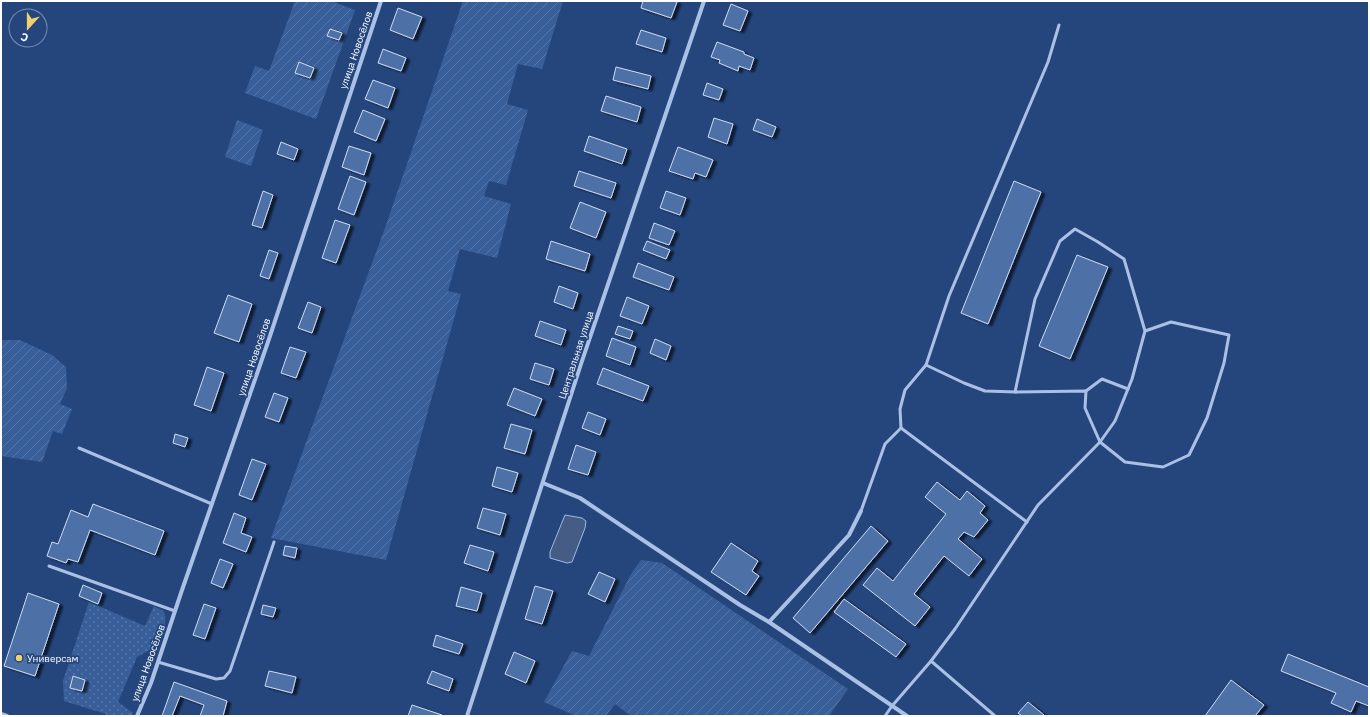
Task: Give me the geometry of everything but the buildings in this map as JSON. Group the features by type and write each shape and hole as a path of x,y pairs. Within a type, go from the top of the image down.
{"street":[{"name":"улица Новосёлов","path":"137,716 151,683 269,339 381,1"},
{"name":"Центральная улица","path":"467,716 584,357 704,1"},
{"path":"543,483 580,498 740,605 769,622 907,716"},
{"path":"769,622 849,535 861,511"},
{"path":"1,714 7,716"}],"lane":[{"path":"861,511 885,444 901,428 900,409 905,390 926,365 949,296 1048,62 1059,25"},
{"path":"885,716 931,661 955,629 1038,506 1100,442 1115,421 1132,379 1145,331 1124,259 1075,229 1060,241 1035,298 1015,392"},
{"path":"1086,391 1085,408 1100,442 1125,462 1163,467 1189,455 1207,418 1224,363 1229,335 1171,322 1145,331"},
{"path":"926,365 964,384 985,391 1086,391 1102,379 1128,389"},
{"path":"901,428 1027,522"},
{"path":"80,448 212,504"},
{"path":"158,662 216,680 224,678 230,671 274,542"},
{"path":"49,566 175,611"},
{"path":"931,661 995,716"}],"shaded area":[{"path":"295,1 331,1 355,10 316,119 245,93 255,66 269,71"},
{"path":"463,1 563,1 542,69 518,64 507,104 528,110 506,185 489,181 484,196 511,204 497,258 460,249 448,291 461,294 386,560 271,538 386,225"},
{"path":"237,120 263,130 251,166 225,157"},
{"path":"1,340 20,340 52,355 66,367 67,388 60,404 72,409 62,434 53,431 42,462 1,456"},
{"path":"565,515 582,518 586,521 585,528 572,562 567,563 550,558 550,552"},
{"path":"641,560 662,563 848,689 829,716 631,716 615,704 606,716 576,716 544,702 572,651 589,656 631,574"},
{"path":"89,602 145,626 154,606 162,610 165,614 164,628 157,646 137,657 118,702 133,713 132,716 106,716 106,714 64,701 63,681"}],"place":[{"name":"Универсам","path":"19,658"}]}
